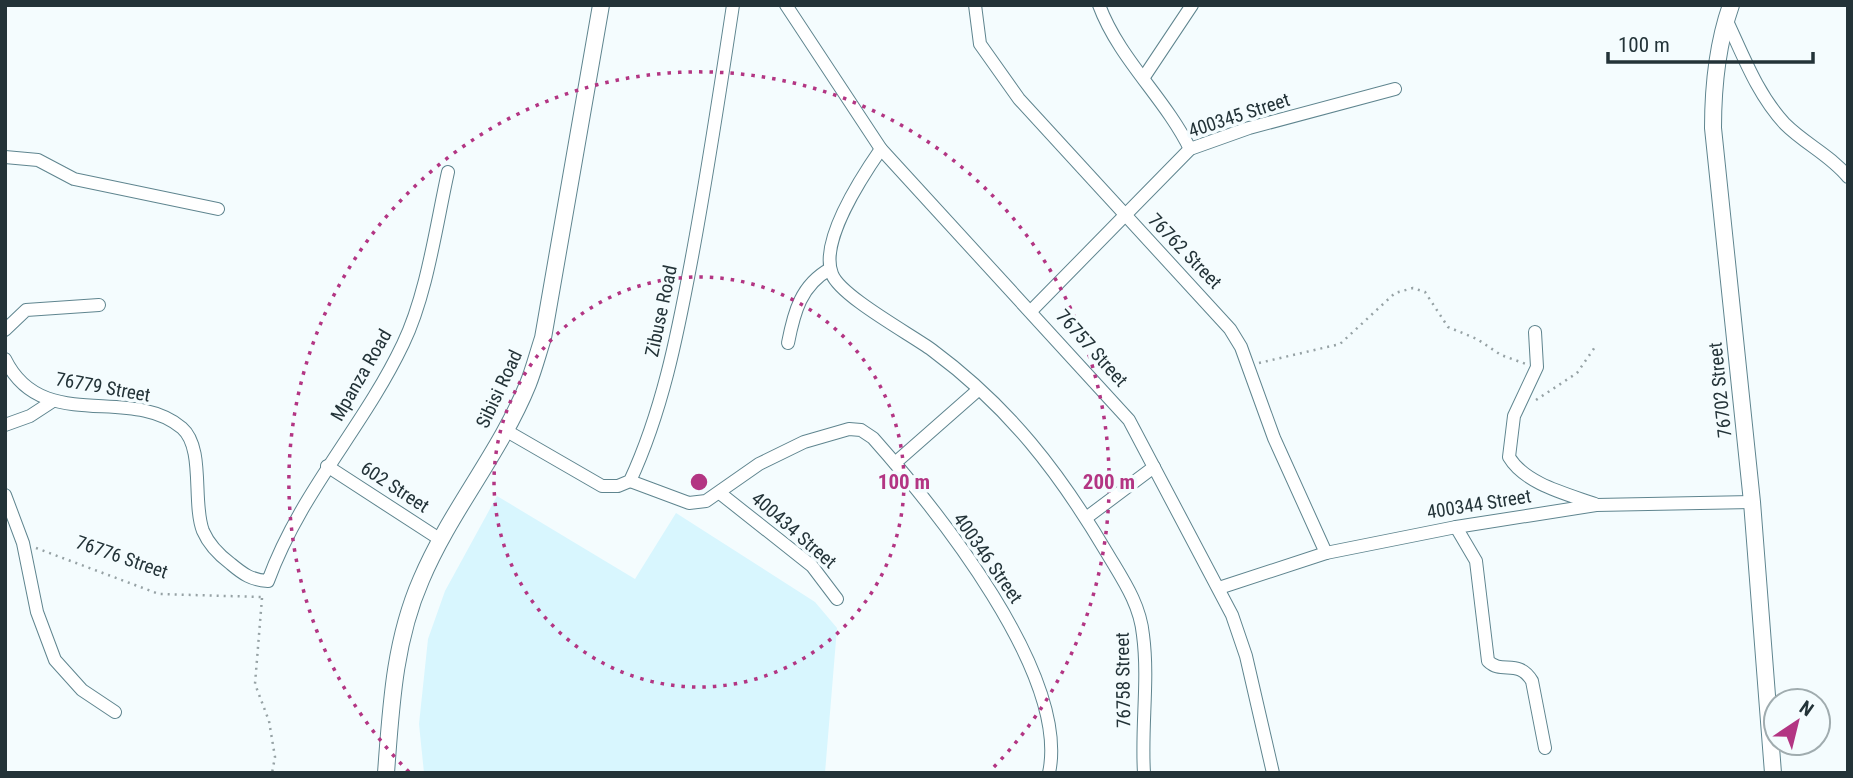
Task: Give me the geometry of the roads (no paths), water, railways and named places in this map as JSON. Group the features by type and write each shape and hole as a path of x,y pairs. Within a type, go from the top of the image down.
{"street":[{"name":"Sibisi Road","path":"386,773 398,655 416,592 441,540 505,430 528,384 543,338 601,5"},
{"name":"Zibuse Road","path":"629,481 658,408 678,329 713,139 733,5"},
{"name":"76757 Street","path":"786,5 881,149 954,232 1032,310 1129,420 1219,588 1246,656 1273,773"},
{"name":"76762 Street","path":"975,5 976,29 989,60 1019,99 1124,216 1216,311 1230,330 1249,366 1274,438 1326,553"},
{"path":"1099,5 1119,46 1180,129 1190,149"},
{"path":"1144,77 1192,5"},
{"path":"1728,12 1756,85 1774,110 1786,124 1829,157 1848,177"},
{"name":"76702 Street","path":"1728,12 1715,74 1713,128 1752,502 1774,771"},
{"name":"400345 Street","path":"1032,310 1190,149 1249,128 1395,89"},
{"path":"788,343 802,293 814,278 830,269 833,241 845,209 881,149"},
{"path":"5,157 38,160 74,179 218,209"},
{"name":"Mpanza Road","path":"268,581 297,514 376,392 404,342 419,298 449,172"},
{"name":"76758 Street","path":"830,269 833,277 848,293 921,342 1025,433 1086,518 1124,580 1140,616 1144,667 1144,773"},
{"path":"5,330 26,310 99,305"},
{"path":"1535,332 1536,367 1514,416 1508,451 1514,465 1541,483 1596,505"},
{"name":"76779 Street","path":"5,359 20,380 37,394 53,401 127,409 156,416 184,429 191,441 194,456 203,530 213,548 246,576 268,581"},
{"path":"895,463 978,390"},
{"path":"5,425 30,416 53,401"},
{"name":"400346 Street","path":"629,481 689,503 706,501 721,494 759,464 804,442 849,429 861,430 873,438 969,561 1006,618 1029,664 1051,723 1053,755 1049,773"},
{"path":"505,430 602,486 618,486 629,481"},
{"name":"602 Street","path":"327,466 441,540"},
{"path":"1086,518 1154,467"},
{"name":"400434 Street","path":"721,494 812,566 837,599"},
{"path":"5,495 23,543 37,612 55,660 82,690 115,712"},
{"name":"400344 Street","path":"1219,588 1326,553 1456,527 1596,505 1752,502"},
{"path":"1456,527 1476,561 1488,661 1494,666 1518,668 1528,674 1532,681 1545,748"}]}
